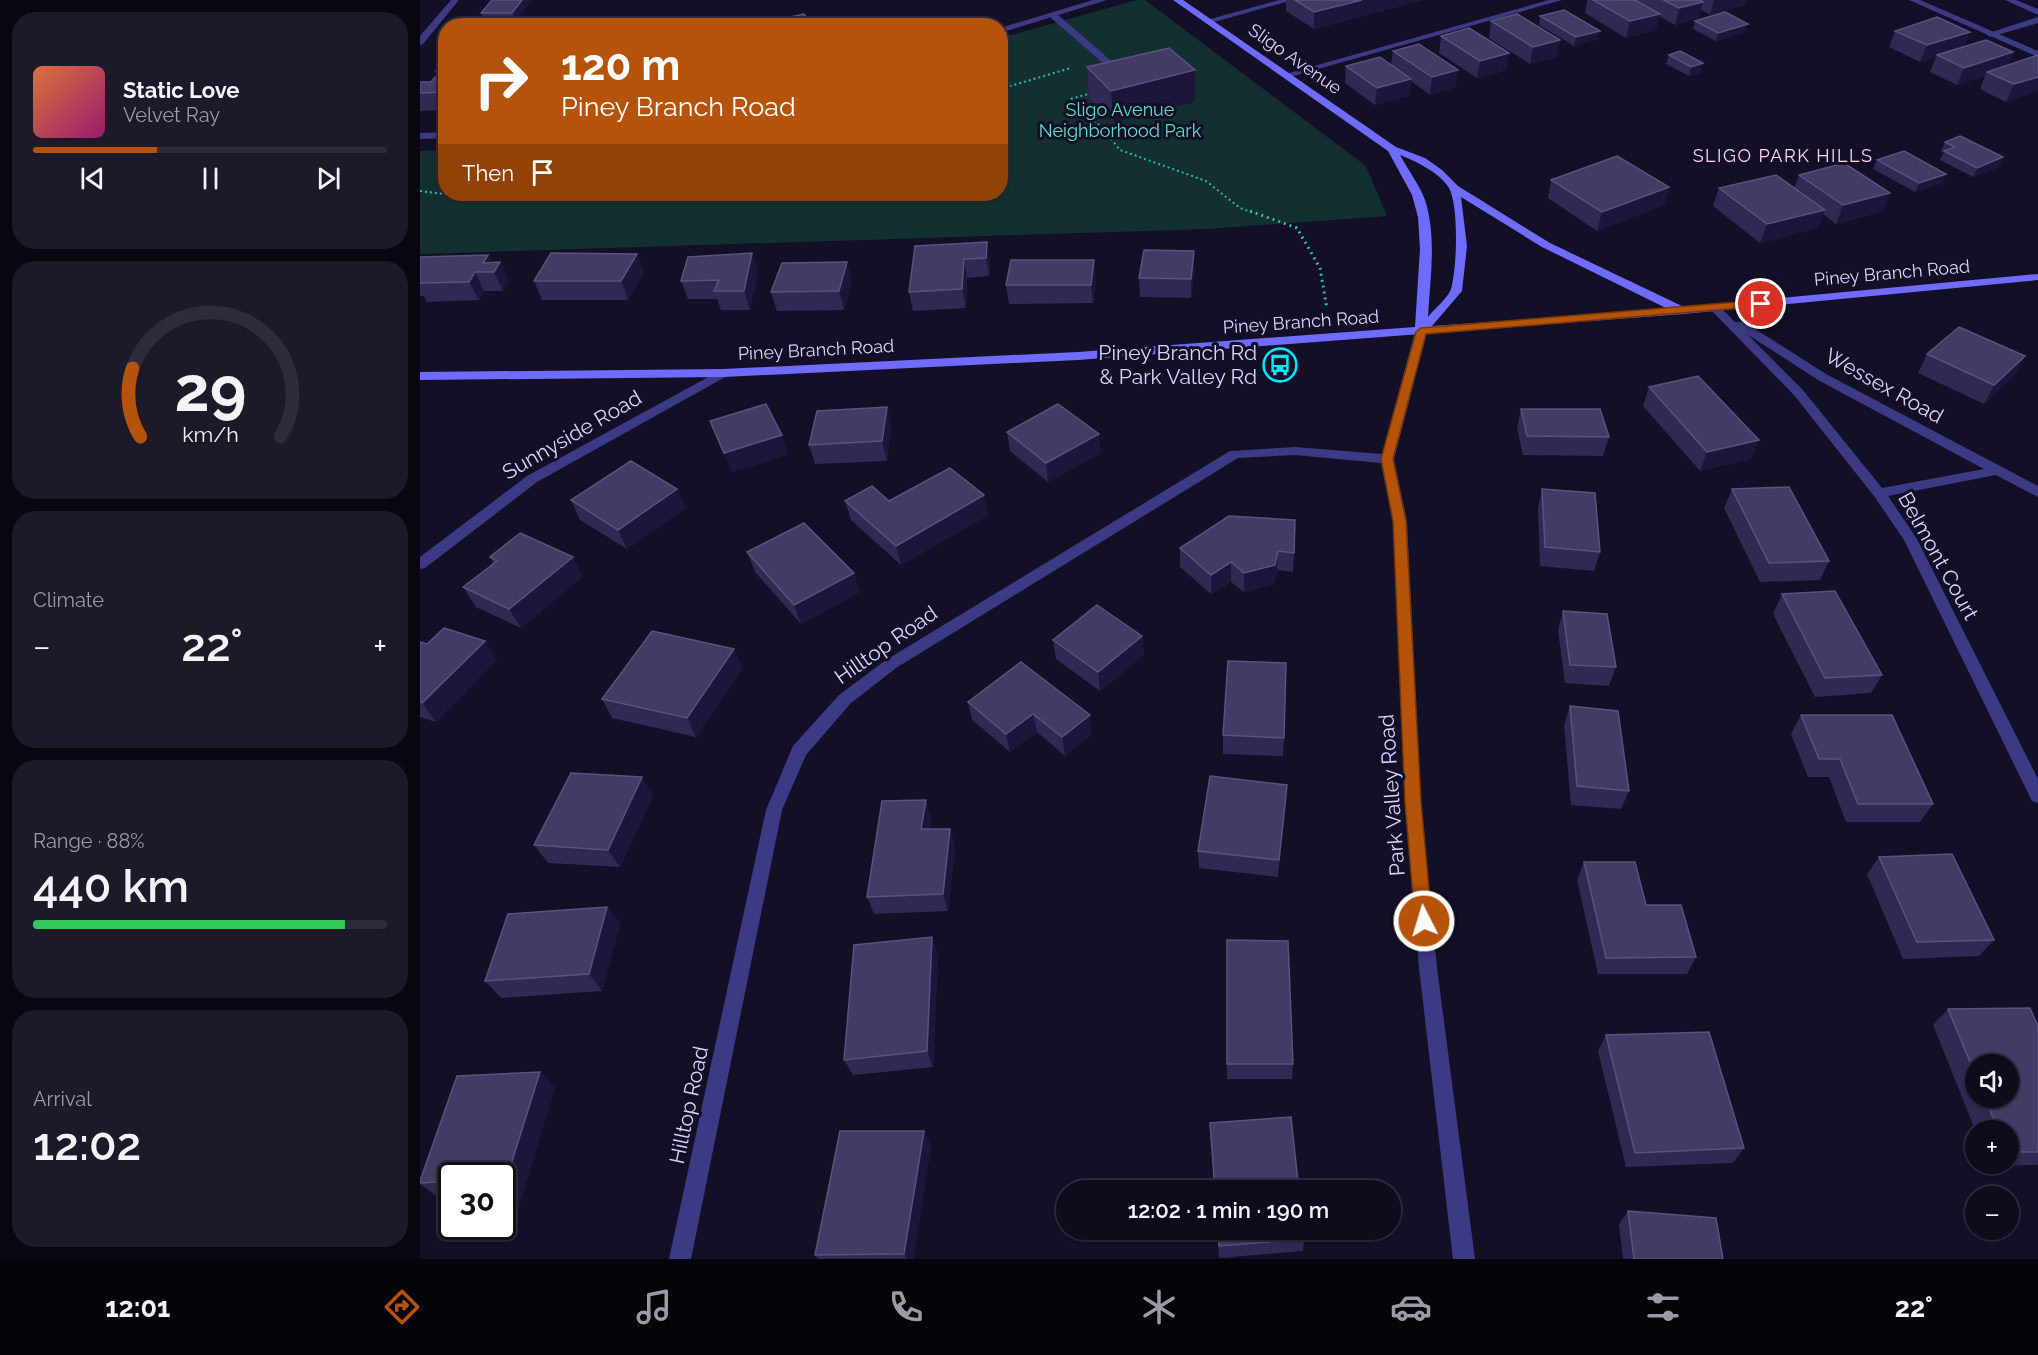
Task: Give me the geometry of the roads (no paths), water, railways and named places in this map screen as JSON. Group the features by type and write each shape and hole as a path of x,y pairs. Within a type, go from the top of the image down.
{"main road":[{"name":"Sligo Avenue","path":"1177,0 1392,149 1421,160 1455,188 1546,245 1683,311"},
{"name":"Sligo Avenue","path":"1392,149 1398,165 1419,200 1424,220 1421,332"},
{"path":"1421,332 1456,291 1462,246 1455,188"},
{"name":"Piney Branch Road","path":"420,376 723,373 1078,356 1683,311 2038,277"}],"street":[{"path":"440,18 455,0"},
{"path":"1008,29 1054,16 1072,7 1103,0"},
{"path":"1207,21 1288,0"},
{"path":"1287,75 1558,0"},
{"path":"1913,0 2038,54"},
{"path":"2008,0 2038,12"},
{"path":"1054,16 1120,73"},
{"path":"420,42 438,20"},
{"path":"1990,34 2038,20"},
{"path":"420,136 438,135"},
{"name":"Wessex Road","path":"1715,308 1822,377 2038,492"},
{"name":"Belmont Court","path":"1715,308 1798,392 1879,493 1910,539 2038,796"},
{"name":"Park Valley Road","path":"1421,332 1387,459 1400,521 1413,802 1428,968 1464,1259"},
{"name":"Sunnyside Road","path":"420,564 532,479 723,373"},
{"name":"Hilltop Road","path":"680,1259 774,810 799,752 845,699 891,664 1235,454 1295,451 1387,459"},
{"path":"1879,493 1996,471"}],"place":[{"name":"Piney Branch Rd & Park Valley Rd","path":"1280,365"}],"district":[{"name":"SLIGO PARK HILLS","path":"1783,156"}],"park label":[{"name":"Sligo Avenue Neighborhood Park","path":"1120,120"}]}
